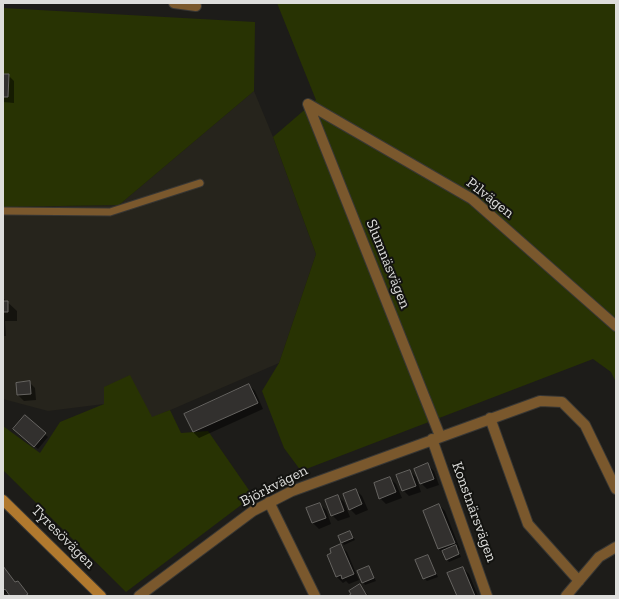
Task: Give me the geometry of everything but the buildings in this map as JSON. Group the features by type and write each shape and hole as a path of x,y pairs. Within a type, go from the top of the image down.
{"main road":[{"name":"Tyresövägen","path":"3,500 102,596"}],"street":[{"path":"174,3 196,6"},
{"name":"Pilvägen","path":"308,104 472,199 616,326"},
{"name":"Slumnäsvägen","path":"308,104 436,437"},
{"name":"Björkvägen","path":"139,596 253,511 292,490 436,437 540,401 562,402 585,425 616,489"},
{"path":"490,418 528,524 579,581"},
{"name":"Konstnärsvägen","path":"436,437 488,596"},
{"path":"269,502 315,596"},
{"path":"566,596 599,557 616,547"}],"lane":[{"path":"3,211 110,212 200,183"}],"shaded area":[{"path":"254,91 273,137 316,254 279,363 152,418 104,404 48,411 3,399 3,207 119,205"}],"green space":[{"path":"277,3 616,3 616,382 611,372 593,359 301,471 284,448 262,391 279,363 316,254 273,137 316,100"},
{"path":"3,8 255,22 254,91 119,205 3,207"},
{"path":"130,375 152,417 170,410 181,433 208,431 253,496 126,592 3,470 3,426 40,453 60,422 104,404 104,387"}]}
